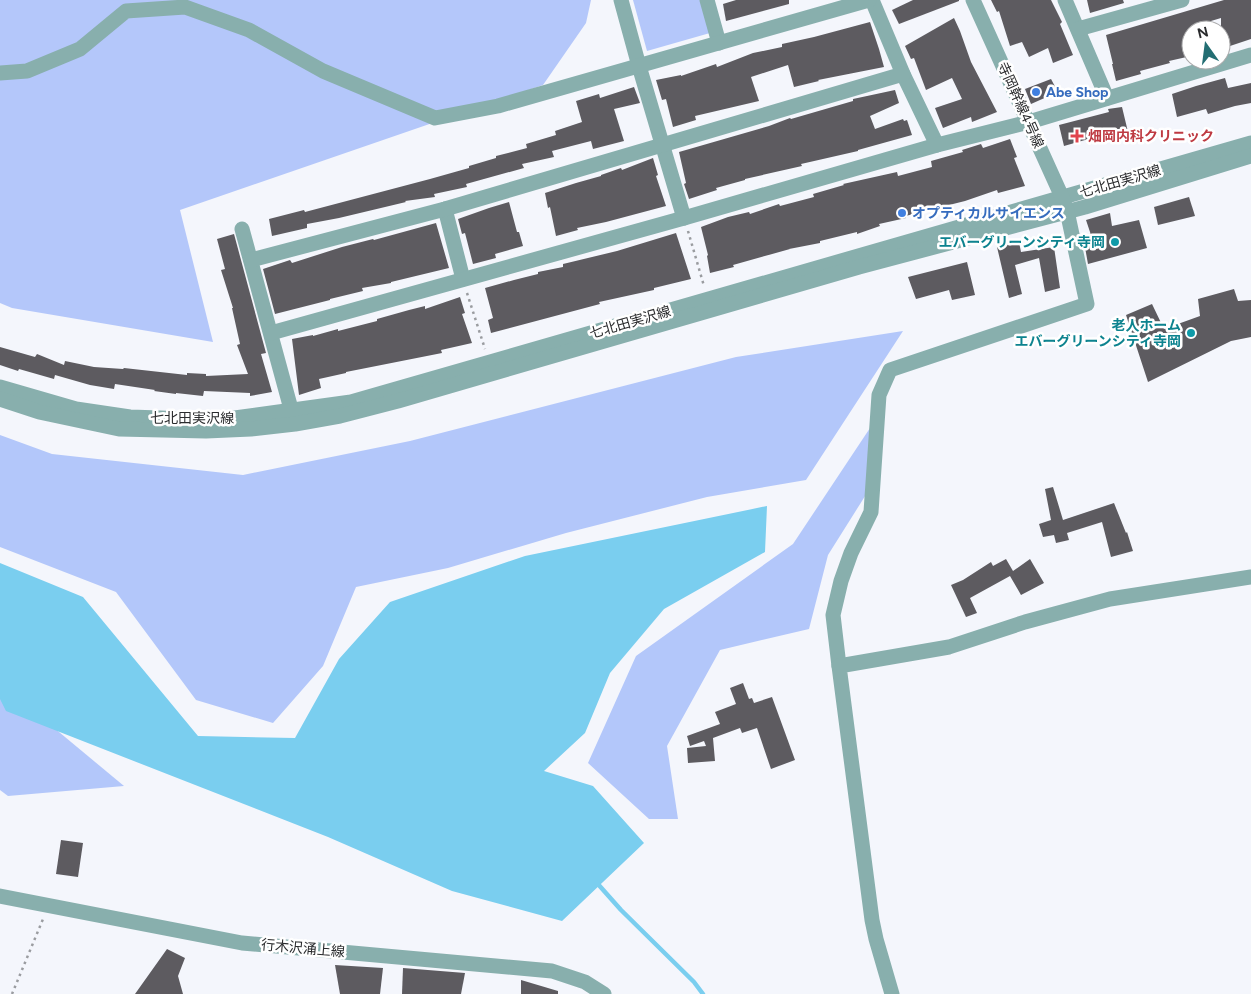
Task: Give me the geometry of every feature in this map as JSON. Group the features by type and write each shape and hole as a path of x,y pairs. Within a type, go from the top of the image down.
{"street":[{"path":"621,0 684,218"},
{"path":"707,0 719,43"},
{"path":"0,73 27,71 80,49 126,11 185,7 249,30 324,71 435,118 498,106 870,0 937,144"},
{"name":"寺岡幹線4号線","path":"839,666 833,615 840,581 851,552 871,512 879,395 890,370 1087,304 1064,204 973,0"},
{"path":"1065,0 1108,98"},
{"path":"1078,29 1182,0"},
{"path":"271,333 684,218 937,144 1029,122 1251,55"},
{"path":"251,260 445,210 904,74"},
{"name":"七北田実沢線","path":"1064,204 1251,144"},
{"path":"0,399 39,412 119,429 206,431 251,429 293,417 340,416 398,401 859,267 1064,204 1251,156"},
{"path":"445,210 463,279"},
{"path":"242,228 293,417"},
{"name":"七北田実沢線","path":"0,387 76,409 130,417 220,420 293,417"},
{"path":"892,994 872,920 839,666 949,647 1025,622 1110,599 1251,577"},
{"name":"行木沢涌上線","path":"0,896 242,943 552,971 585,982 604,994"}],"path":[{"path":"684,218 705,290"},
{"path":"463,279 486,352"},
{"path":"12,994 49,905"}],"shaded area":[{"path":"0,0 591,0 586,23 543,85 180,210 213,342 12,308 0,303"},
{"path":"633,0 701,0 710,33 647,51"},
{"path":"903,331 806,480 707,497 566,533 448,568 356,587 323,666 273,723 196,700 116,592 0,547 0,435 52,454 243,475 410,441 736,357"},
{"path":"874,422 867,493 828,555 809,629 720,650 667,746 678,819 649,819 588,763 636,656 793,544"},
{"path":"767,506 765,552 664,609 610,673 585,733 544,771 593,786 644,843 562,921 452,891 328,837 6,711 0,699 0,563 83,597 198,736 295,738 339,659 390,602 525,556"},
{"path":"0,683 124,786 8,796 0,790"}],"building":[{"path":"736,0 789,0 789,4 726,21 723,4"},
{"path":"913,0 959,1 899,24 892,10"},
{"path":"991,0 1051,0 1062,22 1060,24 1073,55 1053,63 1048,48 1029,57 1022,42 1010,46 999,11 997,12"},
{"path":"1087,0 1123,0 1124,3 1090,13"},
{"path":"1224,0 1251,0 1251,39 1231,46 1231,20 1221,20 1221,18 1214,20 1181,20 1181,58 1140,71 1141,74 1116,81 1106,35"},
{"path":"954,18 971,62 997,112 972,122 971,117 943,128 935,108 962,99 952,78 926,90 914,58 911,59 905,46"},
{"path":"870,22 884,67 818,80 794,87 788,65 751,77 759,101 695,116 696,120 673,127 666,99 662,100 656,80 681,76 716,64 717,67 753,53 782,47 782,44"},
{"path":"1225,78 1228,88 1251,83 1251,103 1208,114 1206,109 1177,117 1172,94"},
{"path":"1051,79 1058,92 1031,104 1025,89"},
{"path":"634,87 640,103 614,109 624,141 593,149 591,141 552,151 554,157 522,164 524,168 466,184 467,187 434,194 435,197 405,201 307,224 307,228 272,236 269,219 304,210 305,212 430,179 469,168 469,166 496,158 496,156 527,148 526,144 556,135 555,131 582,122 576,101 599,94 600,98"},
{"path":"895,90 899,103 870,116 875,129 903,119 904,121 907,120 912,135 858,151 801,164 802,166 745,179 689,199 684,184 686,183 679,152 853,101 853,99"},
{"path":"1122,107 1128,132 1114,135 1113,132 1064,146 1059,125 1109,112 1108,109"},
{"path":"1010,139 1017,157 1014,158 1025,186 998,193 997,190 937,209 905,216 906,218 879,224 880,226 857,234 857,232 820,241 820,243 789,249 710,273 701,227 728,217 749,212 750,214 779,204 780,206 814,197 813,194 843,184 897,172 898,176 932,167 931,161 963,152 962,150 981,144 983,148"},
{"path":"653,158 658,175 656,176 666,206 577,228 578,230 556,236 545,193 621,168 622,170"},
{"path":"1189,197 1195,216 1158,225 1154,207"},
{"path":"509,202 523,246 495,254 496,258 473,264 465,233 462,234 458,219"},
{"name":"エバーグリーンシティ寺岡","path":"1110,213 1112,226 1139,220 1147,248 1088,264 1083,236 1091,235 1086,220"},
{"path":"436,223 449,268 391,283 362,288 363,291 275,314 263,269 290,260 292,263 342,247"},
{"path":"676,233 691,279 654,288 654,290 599,302 600,304 491,333 488,320 493,318 485,288"},
{"path":"234,234 266,353 261,354 272,392 250,396 250,393 204,391 203,396 154,391 115,384 114,389 90,385 55,375 54,379 0,365 0,347 35,357 37,354 64,365 65,361 94,367 124,368 187,375 187,373 206,374 206,376 248,374 237,345 240,344 233,308 221,270 225,269 217,239"},
{"path":"1019,242 1021,252 1054,247 1060,288 1045,292 1039,258 1015,265 1022,294 1009,298 997,247"},
{"path":"967,262 975,295 952,300 949,290 916,299 908,277"},
{"name":"老人ホーム エバーグリーンシティ寺岡","path":"1234,289 1238,301 1251,300 1251,337 1231,341 1148,382 1126,315 1152,304 1164,329 1200,316 1198,299"},
{"path":"460,297 465,313 462,314 472,343 441,350 442,353 319,379 321,388 299,395 292,339 313,336 338,329 338,331 425,306 425,309"},
{"path":"1053,487 1063,520 1114,503 1133,551 1111,557 1102,522 1067,533 1069,540 1056,543 1054,535 1043,537 1039,524 1051,520 1045,489"},
{"path":"1006,559 1013,571 1030,559 1044,583 1021,595 1010,576 970,598 977,613 966,617 951,585 963,580 991,562 993,566"},
{"path":"743,683 749,699 752,698 754,703 772,697 795,760 771,769 757,728 742,733 740,728 713,738 715,761 688,763 687,748 706,746 704,741 690,746 687,736 720,724 715,712 736,704 730,688"},
{"path":"61,840 83,843 78,877 56,874"},
{"path":"167,949 185,958 178,976 183,994 135,994"},
{"path":"335,965 383,968 380,994 340,994"},
{"path":"403,968 465,973 461,994 402,994"},
{"path":"521,980 558,991 558,994 521,994"}],"waterway":[{"path":"597,883 621,910 694,982 703,994"}],"place":[{"name":"Abe Shop","path":"1036,92"},
{"name":"畑岡内科クリニック","path":"1077,136"},
{"name":"オプティカルサイエンス","path":"902,213"},
{"name":"エバーグリーンシティ寺岡","path":"1115,242"},
{"name":"老人ホーム エバーグリーンシティ寺岡","path":"1191,333"}]}
